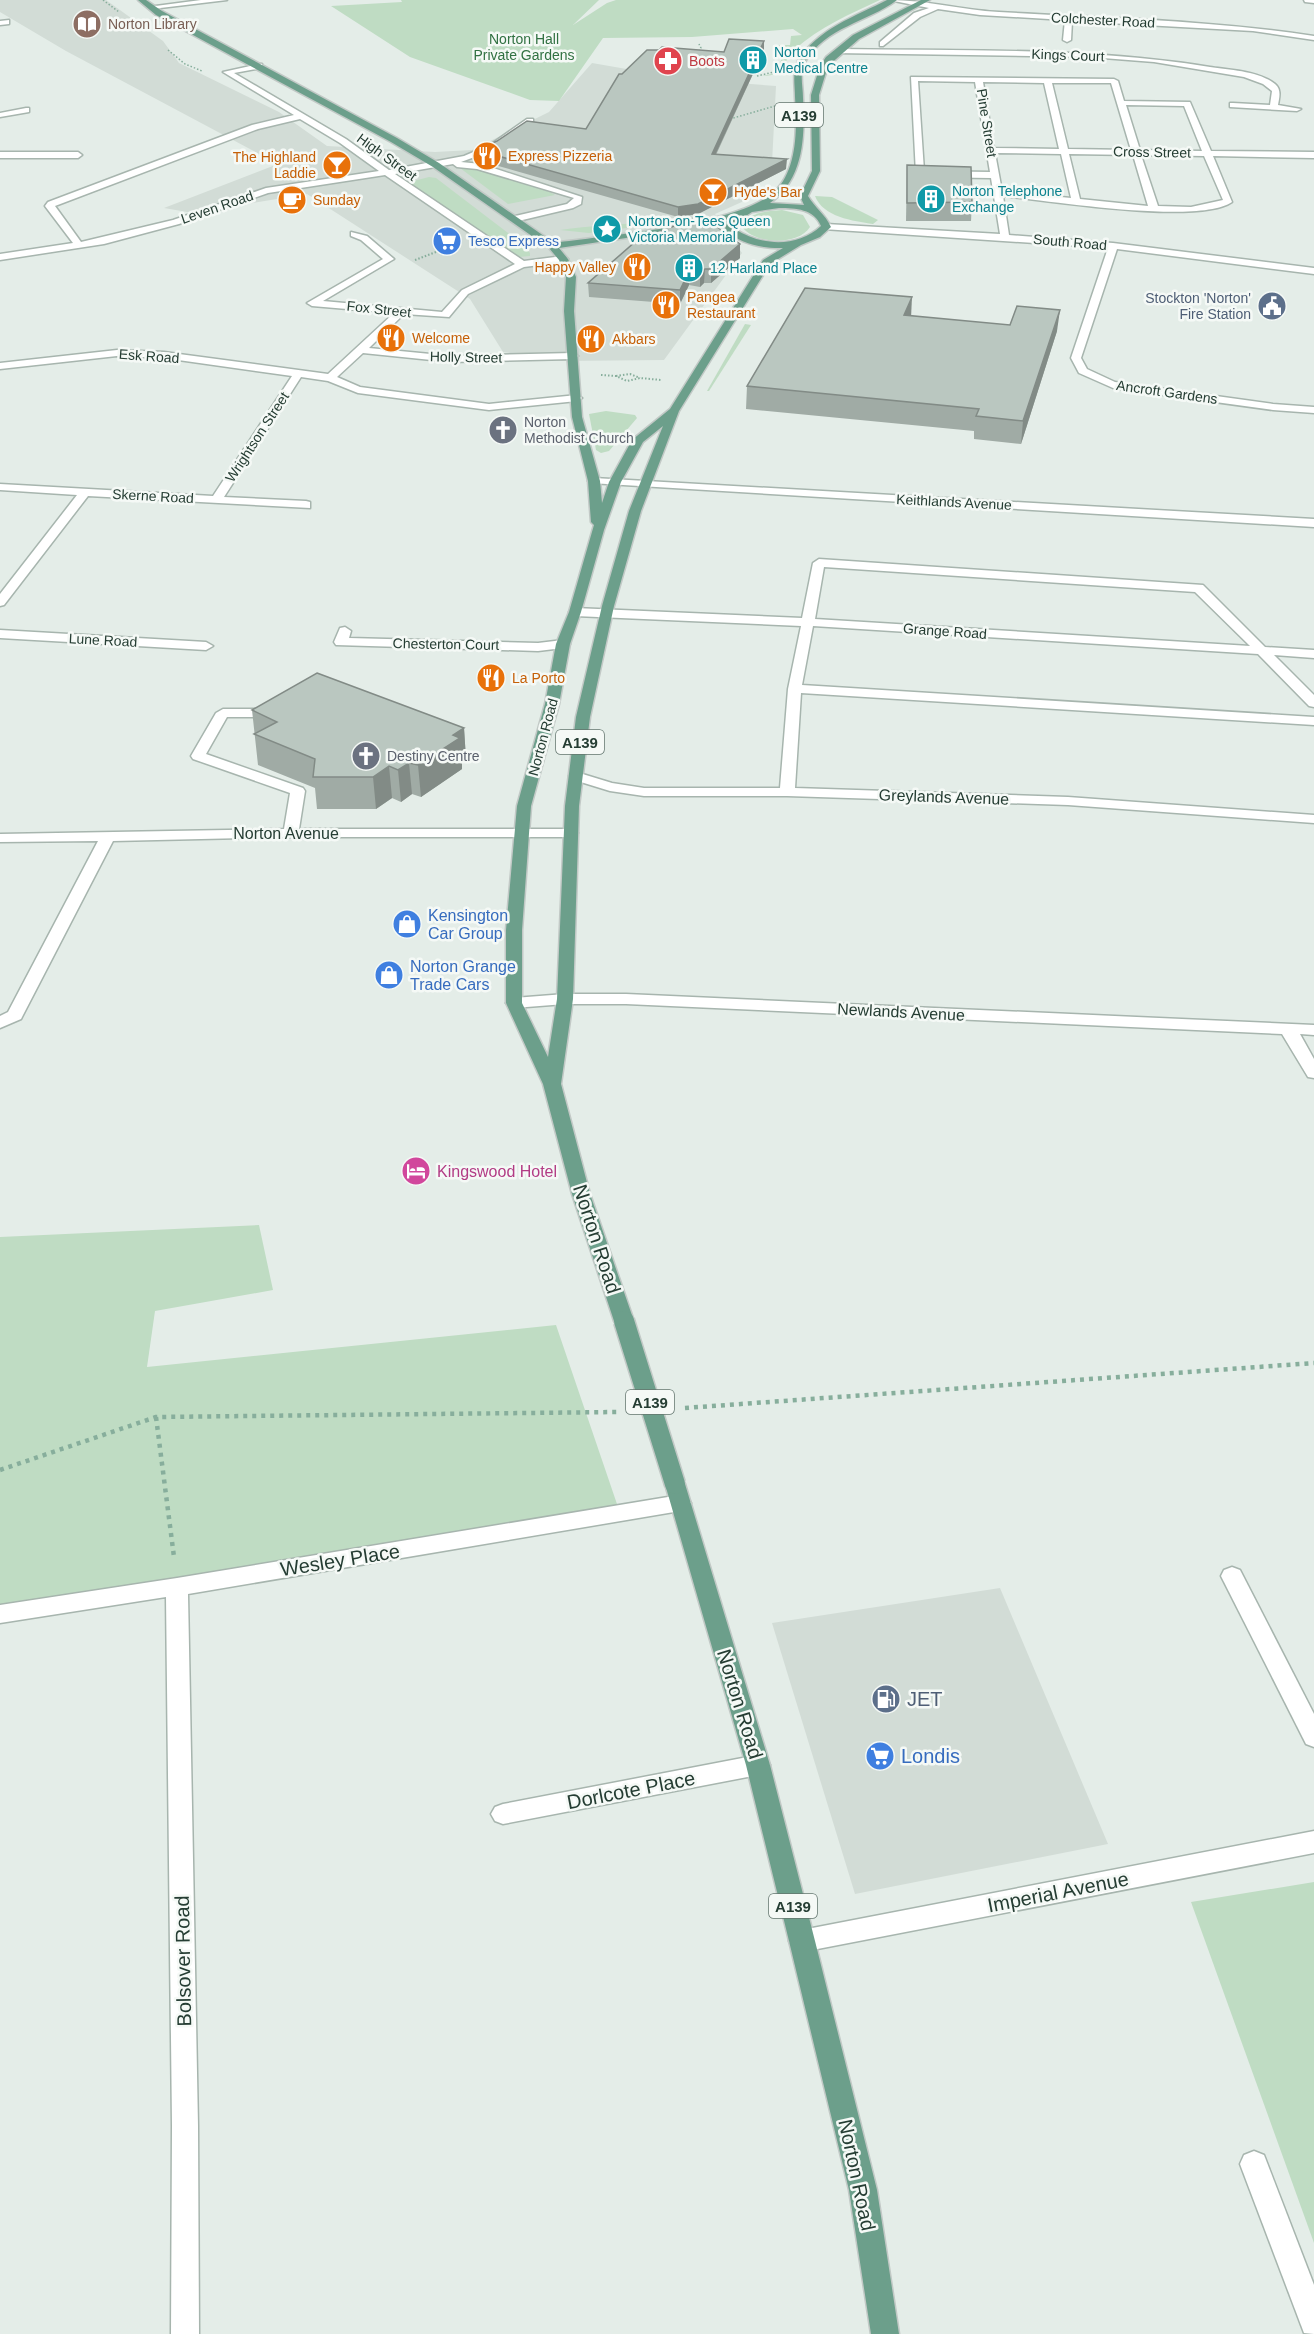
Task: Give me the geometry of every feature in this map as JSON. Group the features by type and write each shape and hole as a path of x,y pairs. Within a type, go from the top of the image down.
{"main road":[{"name":"High Street","path":"142,0 152,8 436,165 552,246 563,259 571,277 569,311 577,417 594,481 598,530"},
{"name":"A139","path":"736,215 770,201 781,191 799,153 800,94 797,81 799,67 803,60 822,38 893,0"},
{"name":"A139","path":"812,210 804,196 816,171 815,95 818,80 827,61 856,37 923,2"},
{"name":"A139","path":"754,208 787,205 812,210"},
{"path":"812,210 824,220 826,227"},
{"path":"693,225 730,230 729,222 736,215"},
{"path":"552,246 693,225 736,215"},
{"name":"A139","path":"730,230 740,238 769,245 799,242 822,232 826,227"},
{"name":"A139","path":"752,242 766,262"},
{"name":"Norton Road","path":"552,1084 565,999 571,833 583,717 606,613 635,511 674,411 766,262 799,242"},
{"name":"Norton Road","path":"674,411 638,440 615,483 563,644 552,704 524,806 514,930 514,1003 552,1084 580,1194 624,1321 678,1493 758,1765 863,2190 885,2334"}],"street":[{"path":"152,8 223,0"},
{"name":"Colchester Road","path":"893,0 923,2 938,7 980,13 1290,33 1314,38"},
{"path":"883,44 917,15 952,0"},
{"path":"1308,0 1314,1"},
{"path":"1067,40 1069,18"},
{"path":"1290,33 1306,28"},
{"name":"Kings Court","path":"838,51 1090,55 1154,60 1246,75 1266,82 1276,91 1274,106"},
{"name":"High Street","path":"259,66 227,72 343,141 386,173 522,264"},
{"path":"995,175 920,174 914,79 1114,81 1154,209"},
{"name":"Pine Street","path":"980,80 1005,237"},
{"path":"1047,80 1062,151 1076,200"},
{"path":"998,193 1154,209 1191,210 1228,202 1187,104 1121,103"},
{"path":"1233,105 1297,109"},
{"path":"2,119 26,110"},
{"path":"78,245 50,206 51,204 255,127 301,116"},
{"path":"436,165 467,158 493,147 530,121"},
{"path":"42,155 47,145"},
{"name":"Cross Street","path":"991,150 1314,155"},
{"path":"0,155 78,155"},
{"name":"High Street","path":"436,165 478,166 578,198 578,202 570,206 514,219"},
{"name":"Leven Road","path":"0,257 78,245 176,222 266,191 436,165"},
{"name":"South Road","path":"826,227 1005,237 1113,246 1314,271"},
{"path":"354,234 371,242 388,259"},
{"name":"Ancroft Gardens","path":"1113,246 1076,358 1083,371 1113,385 1272,407 1314,410"},
{"name":"Fox Street","path":"388,259 312,303 445,315 465,292 522,264"},
{"path":"522,264 563,259"},
{"path":"330,378 401,312"},
{"name":"Holly Street","path":"360,350 451,359 573,356"},
{"name":"Esk Road","path":"0,366 117,353 164,355 330,378 358,390 489,406 577,398"},
{"name":"Wrightson Street","path":"217,500 298,374"},
{"name":"Keithlands Avenue","path":"594,481 1314,523"},
{"name":"Skerne Road","path":"0,487 306,505"},
{"path":"0,602 85,492"},
{"path":"787,792 795,688 819,563 1199,588 1314,704"},
{"name":"Grange Road","path":"575,612 806,622 1314,654"},
{"name":"Chesterton Court","path":"345,631 341,642 538,647 563,644"},
{"name":"Lune Road","path":"0,634 206,646"},
{"path":"795,688 1314,721"},
{"path":"258,713 223,713 198,756 298,791 291,833"},
{"name":"Greylands Avenue","path":"576,776 610,787 644,792 787,792 1068,801 1314,819"},
{"name":"Norton Avenue","path":"0,838 291,833 571,833"},
{"path":"0,1023 15,1015 108,836"},
{"name":"Newlands Avenue","path":"514,1003 565,999 1314,1030"},
{"path":"1288,1029 1314,1073"},
{"name":"Wesley Place","path":"0,1614 177,1587 678,1493"},
{"path":"1232,1576 1314,1737"},
{"name":"Bolsover Road","path":"177,1587 185,2126 184,2334"},
{"name":"Dorlcote Place","path":"503,1814 758,1765"},
{"name":"Imperial Avenue","path":"802,1941 1314,1842"},
{"path":"1254,2164 1314,2323"}],"path":[{"path":"696,56 701,48 699,44"},
{"path":"725,121 779,105"},
{"path":"388,259 406,264 439,249 457,245"},
{"path":"597,375 630,374 639,378 661,380"},
{"path":"616,376 627,381 639,378"},
{"path":"681,1408 1314,1363"},
{"path":"0,1470 156,1418 621,1412"},
{"path":"156,1418 177,1587"}],"shaded area":[{"path":"0,0 106,0 163,41 179,63 279,112 327,146 435,152 472,150 549,112 592,63 684,79 776,86 772,163 693,184 753,197 715,214 742,253 664,360 562,361 503,352 470,299 307,194 193,213 164,208 278,164 66,51 0,12"},
{"path":"1000,1588 1108,1844 855,1894 772,1623"}],"green space":[{"name":"Norton Hall Private Gardens","path":"401,0 599,0 573,25 607,3 616,0 880,0 815,34 790,54 783,67 776,73 782,58 776,58 779,45 790,45 791,36 802,35 793,29 692,37 603,38 559,101 530,100 410,57 331,6 402,2"},
{"path":"469,167 555,195 508,204 460,168"},
{"path":"429,177 436,178 521,243 530,256 519,257 511,253 406,183"},
{"path":"815,196 832,197 878,220 873,224 840,217 825,209"},
{"path":"782,210 803,215 810,227 796,237 777,241 757,237 743,228 744,221 757,214"},
{"path":"649,221 656,224 589,233 560,230 627,224"},
{"path":"745,324 751,325 707,391"},
{"path":"606,411 635,415 637,418 609,451 601,453 596,450 589,414"},
{"path":"259,1225 273,1290 155,1311 147,1367 556,1325 618,1507 0,1605 0,1237"},
{"path":"1314,1882 1314,2243 1191,1902"}],"building":[{"path":"729,39 764,41 712,154 787,159 698,204 678,207 477,150 497,141 527,121 586,129 619,74 622,74 647,50 659,50 662,47 724,52"},
{"path":"907,165 971,167 972,202 907,203"},
{"path":"701,215 740,244 711,269 705,269 700,273 689,271 680,290 588,283 635,242"},
{"path":"805,288 912,297 904,315 1010,325 1017,306 1060,310 1023,421 976,416 979,409 747,386"},
{"path":"317,673 464,728 453,735 460,738 418,765 409,763 398,770 389,766 373,777 313,777 315,759 254,734 277,722 252,710"}],"place":[{"name":"Norton Library","path":"87,24"},
{"name":"Norton Medical Centre","path":"753,60"},
{"name":"Boots","path":"668,61"},
{"name":"Express Pizzeria","path":"487,156"},
{"name":"The Highland Laddie","path":"337,165"},
{"name":"Hyde's Bar","path":"713,192"},
{"name":"Norton Telephone Exchange","path":"931,199"},
{"name":"Sunday","path":"292,200"},
{"name":"Norton-on-Tees Queen Victoria Memorial","path":"607,229"},
{"name":"Tesco Express","path":"447,241"},
{"name":"Happy Valley","path":"637,267"},
{"name":"12 Harland Place","path":"689,268"},
{"name":"Pangea Restaurant","path":"666,305"},
{"name":"Stockton 'Norton' Fire Station","path":"1272,306"},
{"name":"Welcome","path":"391,338"},
{"name":"Akbars","path":"591,339"},
{"name":"Norton Methodist Church","path":"503,430"},
{"name":"La Porto","path":"491,678"},
{"name":"Destiny Centre","path":"366,756"},
{"name":"Kensington Car Group","path":"407,924"},
{"name":"Norton Grange Trade Cars","path":"389,975"},
{"name":"Kingswood Hotel","path":"416,1171"},
{"name":"JET","path":"886,1699"},
{"name":"Londis","path":"880,1756"}]}
